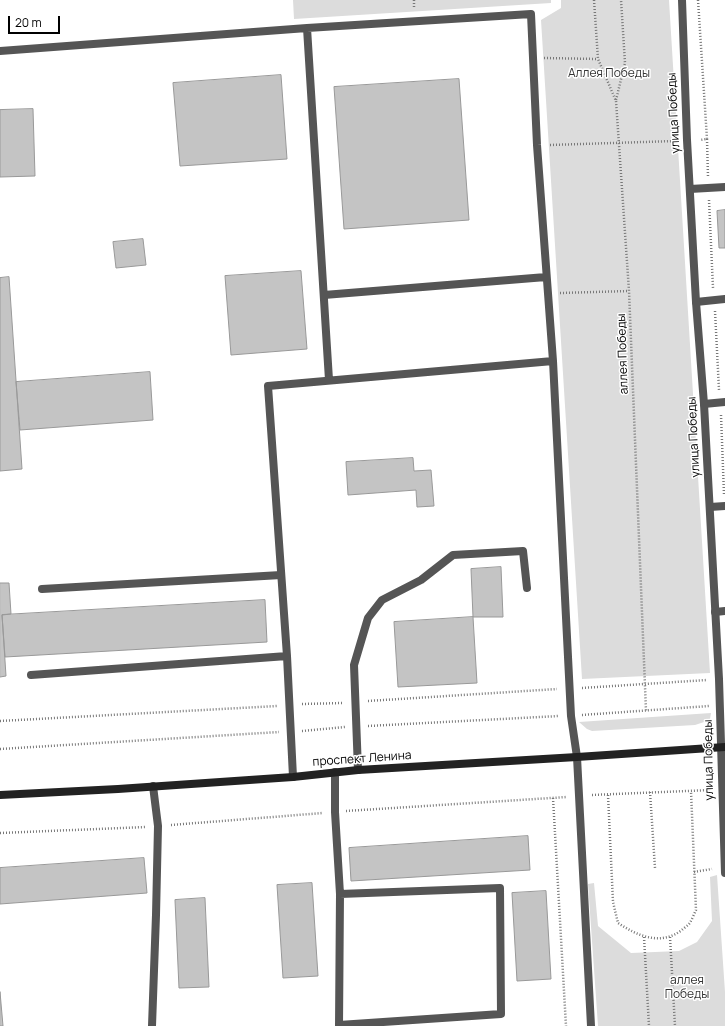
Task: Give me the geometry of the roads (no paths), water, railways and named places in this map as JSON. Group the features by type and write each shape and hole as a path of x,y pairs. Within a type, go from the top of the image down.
{"street":[{"name":"улица Победы","path":"682,0 687,140 696,302 704,404 723,747 722,789 725,873"},
{"path":"0,51 307,28 531,14 537,145 553,361 571,716 577,757 591,1026"},
{"path":"307,28 328,380"},
{"path":"690,188 725,187"},
{"path":"324,295 546,277"},
{"path":"696,302 725,299"},
{"path":"293,777 287,656 268,386 553,361"},
{"path":"704,404 723,402"},
{"path":"710,507 725,506"},
{"path":"358,770 354,665 368,618 382,600 421,580 453,555 523,551 527,588"},
{"path":"42,589 281,575"},
{"path":"715,612 725,612"},
{"path":"31,675 287,656"},
{"name":"проспект Ленина","path":"0,795 293,777 358,770 723,747"},
{"path":"335,772 335,812 340,894 339,1025 502,1014 500,888 340,894"},
{"path":"152,1026 158,826 153,786"}],"park label":[{"name":"Аллея Победы","path":"609,74"},
{"name":"аллея Победы","path":"687,988"}]}
